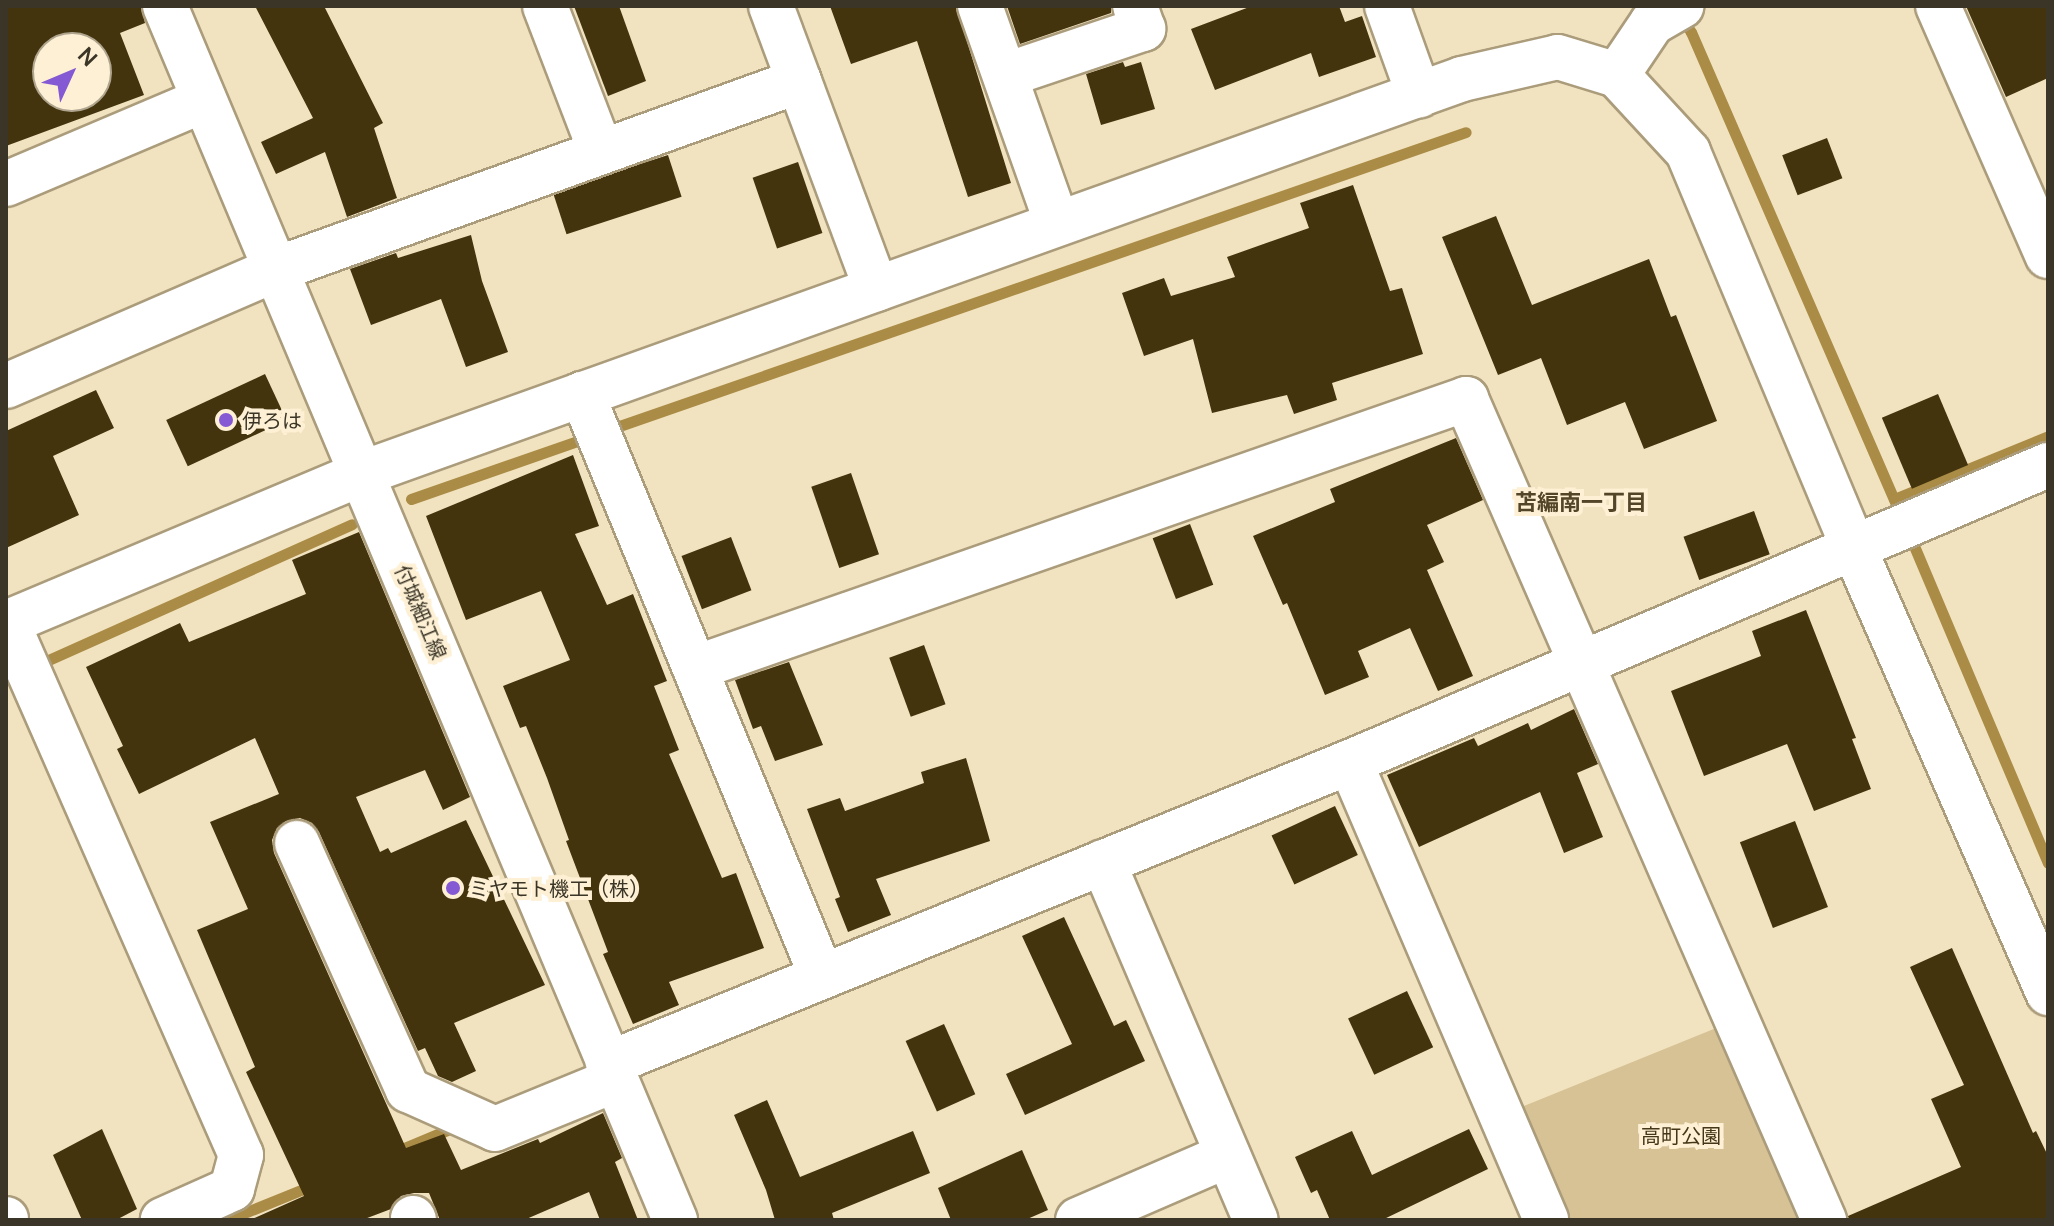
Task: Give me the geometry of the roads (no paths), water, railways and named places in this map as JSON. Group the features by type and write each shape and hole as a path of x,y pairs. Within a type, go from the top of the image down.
{"street":[{"name":"付城細江線","path":"165,6 675,1220"},
{"path":"545,6 601,152"},
{"path":"771,6 876,289"},
{"path":"980,6 1057,223"},
{"path":"1006,75 1143,29 1135,6"},
{"path":"1387,6 1419,95"},
{"path":"1617,75 1652,23 1681,6"},
{"path":"1938,6 2048,256"},
{"path":"163,1220 232,1189 241,1155 6,623 363,473 1462,79 1558,57 1617,75 1688,152 1853,546 2048,993"},
{"path":"6,386 274,270 799,81"},
{"path":"6,184 204,100"},
{"path":"582,394 822,977"},
{"path":"695,668 1466,399 1824,1220"},
{"path":"297,843 408,1090 495,1129 822,977 1350,762 2048,465"},
{"path":"1350,762 1546,1220"},
{"path":"1103,862 1256,1220"},
{"path":"1078,1220 1228,1155"}],"waterway":[{"path":"1680,14 1691,32 1902,518"},
{"path":"605,431 1466,132"},
{"path":"1894,499 2048,436"},
{"path":"411,499 589,437"},
{"path":"35,666 352,524"},
{"path":"1909,534 2048,863"},
{"path":"392,1153 457,1126"},
{"path":"227,1220 313,1185"}],"place":[{"name":"伊ろは","path":"226,420"},
{"name":"ミヤモト機工（株）","path":"453,888"}],"district":[{"name":"苫編南一丁目","path":"1581,503"}],"park label":[{"name":"高町公園","path":"1681,1135"}]}
